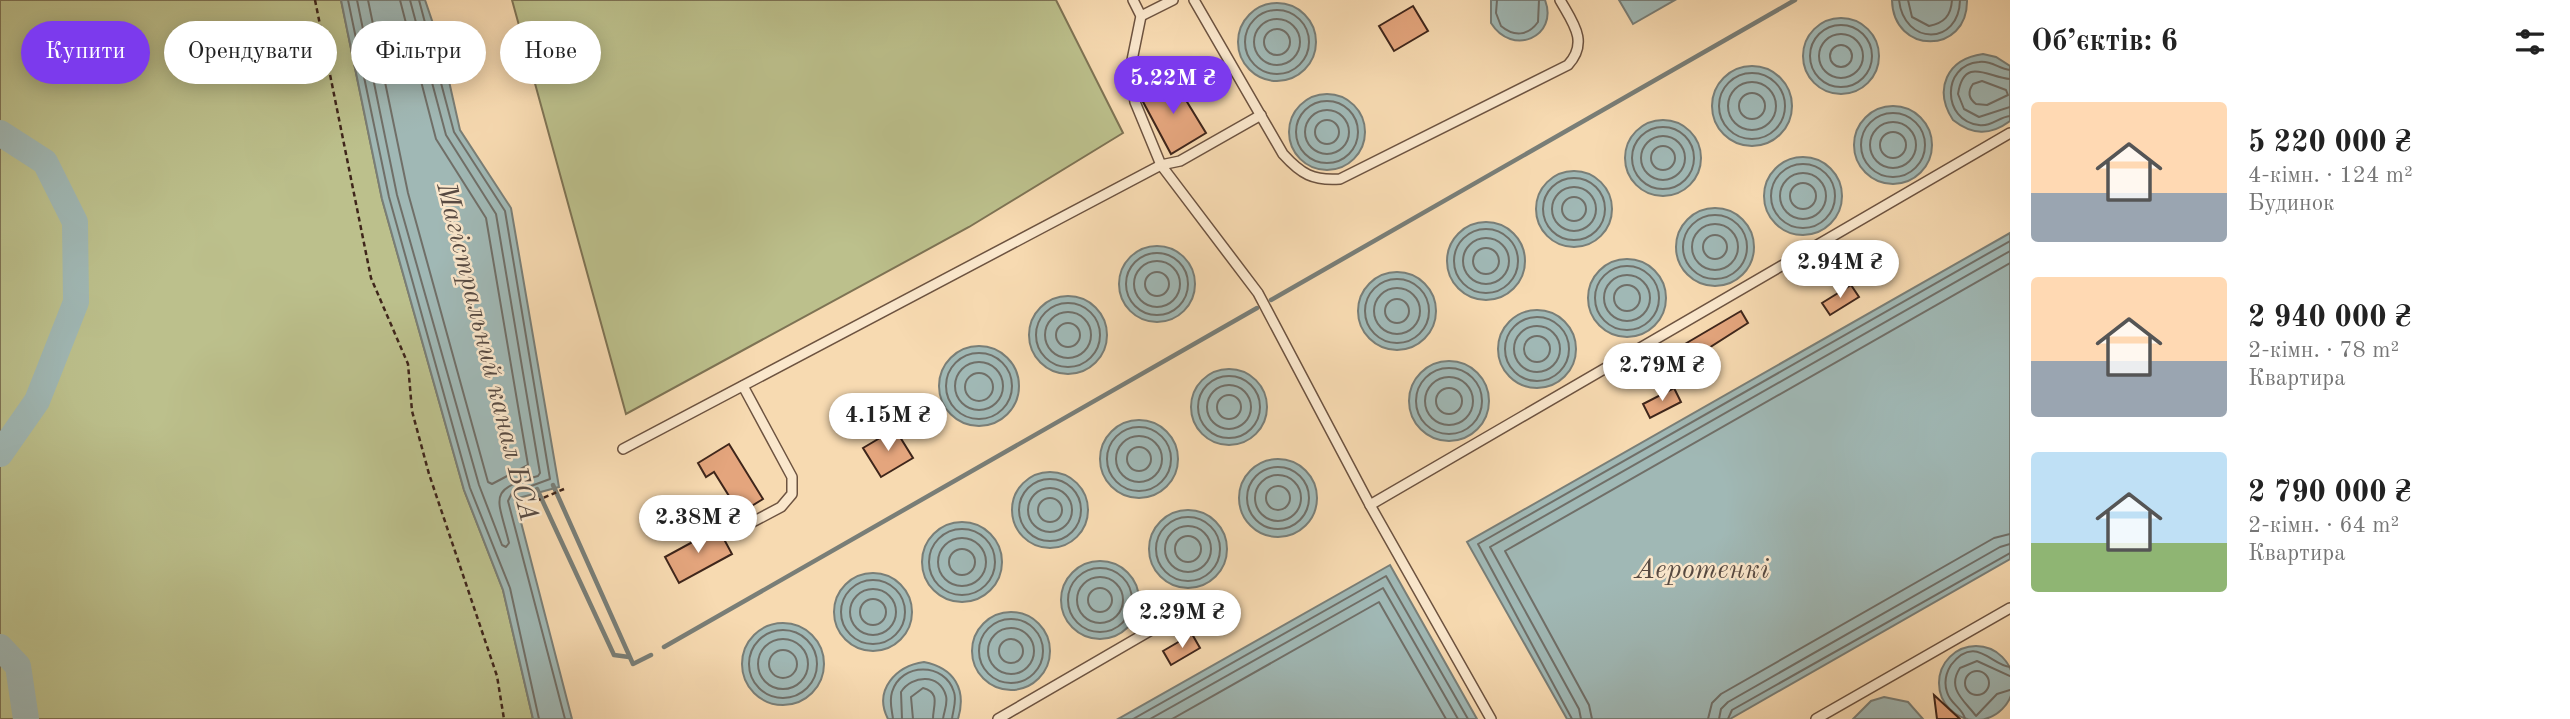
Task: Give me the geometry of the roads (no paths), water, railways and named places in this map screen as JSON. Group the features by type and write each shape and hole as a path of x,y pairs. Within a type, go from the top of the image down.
{"lane":[{"path":"1133,0 1142,16 1130,70 1135,102 1161,165 1258,293 1370,505 1491,719"},
{"path":"1142,16 1173,0"},
{"path":"1194,0 1283,154 1299,171 1319,181 1340,179 1569,65 1578,54 1581,42 1560,0"},
{"path":"623,449 1161,165 1180,161 1261,115"},
{"path":"1370,505 2010,133"},
{"path":"730,534 781,507 792,494 792,477 743,386"},
{"path":"1816,719 2010,608"},
{"path":"998,719 1184,611"}],"water":[{"path":"341,0 425,0 432,21 351,21 351,49"},
{"path":"1491,0 1545,0 1548,13 1545,24 1540,33 1531,38 1510,39 1491,23"},
{"path":"1619,0 1675,0 1633,24"},
{"path":"1892,0 1967,0 1964,18 1956,31 1944,39 1930,41 1916,39 1904,31 1896,18"},
{"path":"1269,3 1285,3 1299,9 1310,20 1316,34 1316,50 1310,64 1299,75 1285,81 1269,81 1255,75 1244,64 1238,50 1238,34 1244,20 1255,9"},
{"path":"1841,18 1856,21 1868,29 1876,41 1879,56 1876,71 1868,83 1856,91 1841,94 1826,91 1814,83 1806,71 1803,56 1806,41 1814,29 1826,21"},
{"path":"1983,54 1996,57 2010,66 2010,121 2003,126 1981,132 1967,129 1953,120 1944,97 1944,87 1952,69 1960,62"},
{"path":"1752,66 1767,69 1780,78 1789,91 1792,106 1789,121 1780,134 1767,143 1752,146 1737,143 1724,134 1715,121 1712,106 1715,91 1724,78 1737,69"},
{"name":"Магістральний канал БСА","path":"358,84 450,84 460,130 511,208 559,487 515,499 572,719 533,719 503,590 464,490 382,199"},
{"path":"1327,94 1342,97 1354,105 1362,117 1365,132 1362,147 1354,159 1342,167 1327,170 1312,167 1300,159 1292,147 1289,132 1292,117 1300,105 1312,97"},
{"path":"1893,106 1908,109 1921,117 1929,130 1932,145 1929,160 1921,173 1908,181 1893,184 1878,181 1865,173 1857,160 1854,145 1857,130 1865,117 1878,109"},
{"path":"1663,120 1678,123 1690,131 1698,143 1701,158 1698,173 1690,185 1678,193 1663,196 1648,193 1636,185 1628,173 1625,158 1628,143 1636,131 1648,123"},
{"path":"1803,157 1818,160 1831,168 1839,181 1842,196 1839,211 1831,224 1818,232 1803,235 1788,232 1775,224 1767,211 1764,196 1767,181 1775,168 1788,160"},
{"path":"1567,171 1581,171 1595,177 1606,188 1612,209 1609,224 1601,236 1581,247 1567,247 1553,241 1542,230 1536,216 1536,202 1542,188 1553,177"},
{"path":"1715,208 1730,211 1747,225 1754,247 1751,262 1737,279 1715,286 1700,283 1683,269 1676,247 1679,232 1693,215"},
{"path":"1486,222 1501,225 1514,233 1522,246 1525,261 1522,276 1514,289 1501,297 1486,300 1471,297 1458,289 1450,276 1447,261 1450,246 1458,233 1471,225"},
{"name":"Аеротенкі","path":"2010,233 2010,559 1730,719 1567,719 1467,542"},
{"path":"1165,246 1178,252 1189,263 1195,276 1193,299 1178,316 1165,322 1149,322 1136,316 1121,299 1119,276 1125,263 1142,248"},
{"path":"1627,259 1642,262 1655,270 1663,283 1666,298 1663,313 1655,326 1642,334 1627,337 1612,334 1599,326 1591,313 1588,298 1591,283 1599,270 1612,262"},
{"path":"1397,272 1412,275 1424,284 1433,296 1436,311 1433,326 1424,338 1412,347 1397,350 1382,347 1370,338 1361,326 1358,311 1361,296 1370,284 1382,275"},
{"path":"1068,296 1083,299 1100,313 1107,335 1104,350 1090,367 1068,374 1053,371 1036,357 1029,335 1032,320 1046,303"},
{"path":"1537,310 1552,313 1565,321 1573,334 1576,349 1573,364 1565,377 1552,385 1537,388 1522,385 1509,377 1501,364 1498,349 1501,334 1509,321 1522,313"},
{"path":"979,346 994,349 1007,358 1016,371 1019,386 1016,401 1007,414 994,423 979,426 964,423 951,414 942,401 939,386 942,371 951,358 964,349"},
{"path":"1449,361 1464,364 1477,373 1486,386 1489,401 1486,416 1477,429 1464,438 1449,441 1434,438 1421,429 1412,416 1409,401 1412,386 1421,373 1434,364"},
{"path":"1229,369 1244,372 1256,380 1264,392 1267,407 1264,422 1256,434 1244,442 1229,445 1214,442 1202,434 1194,422 1191,407 1194,392 1202,380 1214,372"},
{"path":"1139,420 1154,423 1171,437 1178,459 1175,474 1161,491 1139,498 1124,495 1107,481 1100,459 1103,444 1117,427"},
{"path":"1278,459 1293,462 1305,471 1314,483 1317,498 1314,513 1305,525 1293,534 1278,537 1263,534 1251,525 1242,513 1239,498 1242,483 1251,471 1263,462"},
{"path":"1050,472 1065,475 1077,483 1085,495 1088,510 1085,525 1077,537 1065,545 1050,548 1035,545 1023,537 1015,525 1012,510 1015,495 1023,483 1035,475"},
{"path":"1188,510 1203,513 1216,521 1224,534 1227,549 1224,564 1216,577 1203,585 1188,588 1173,585 1160,577 1152,564 1149,549 1152,534 1160,521 1173,513"},
{"path":"962,522 977,525 990,534 999,547 1002,562 999,577 990,590 977,599 962,602 947,599 934,590 925,577 922,562 925,547 934,534 947,525"},
{"path":"1100,561 1115,564 1127,573 1136,585 1139,600 1136,615 1127,627 1115,636 1100,639 1085,636 1073,627 1064,615 1061,600 1064,585 1073,573 1085,564"},
{"path":"1390,565 1477,719 1118,719"},
{"path":"865,573 881,573 895,579 906,590 912,604 912,620 906,634 895,645 881,651 865,651 851,645 840,634 834,620 834,604 840,590 851,579"},
{"path":"1011,612 1026,615 1043,629 1050,651 1047,666 1033,683 1011,690 996,687 979,673 972,651 975,636 989,619"},
{"path":"783,623 799,626 812,635 821,648 824,664 821,680 812,693 799,702 783,705 767,702 754,693 745,680 742,664 745,648 754,635 767,626"},
{"path":"1969,646 1983,646 1997,652 2010,667 2010,699 1997,714 1983,720 1969,720 1955,714 1945,704 1939,690 1939,676 1945,662 1955,652"},
{"path":"924,662 943,669 956,681 961,698 958,719 888,719 883,698 890,681 904,669"},
{"path":"1884,697 1908,702 1923,719 1853,719 1871,701"}],"waterway":[{"path":"1271,300 1795,0"},
{"path":"0,133 45,162 75,222 76,302 37,401 0,454"},
{"path":"664,647 1257,308"},
{"path":"553,485 633,664 651,655"},
{"name":"Магістральний канал БСА","path":"537,489 614,655 629,657"},
{"path":"0,647 18,666 26,719"}]}
